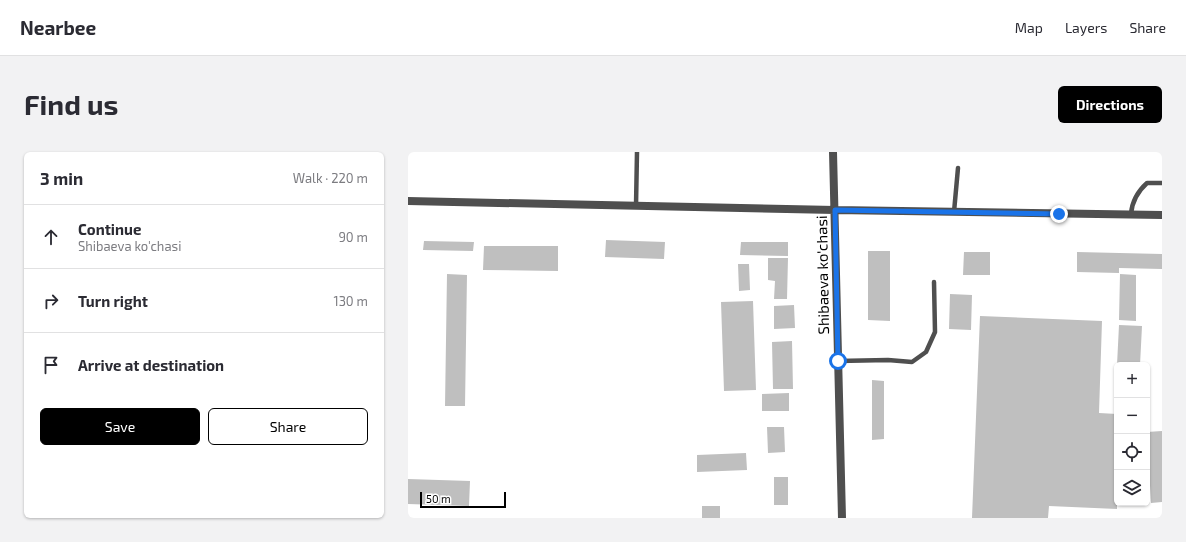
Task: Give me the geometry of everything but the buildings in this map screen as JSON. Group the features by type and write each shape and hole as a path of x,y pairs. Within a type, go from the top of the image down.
{"street":[{"name":"Shibaeva ko'chasi","path":"833,152 842,518"},
{"path":"408,201 1162,215"}],"lane":[{"path":"636,206 637,152"},
{"path":"954,212 958,168"},
{"path":"1132,214 1132,203 1139,190 1147,183 1162,183"},
{"path":"838,361 888,360 912,362 926,352 935,332 934,282"}],"route":[{"path":"838,361 835,210 1059,214"}]}
